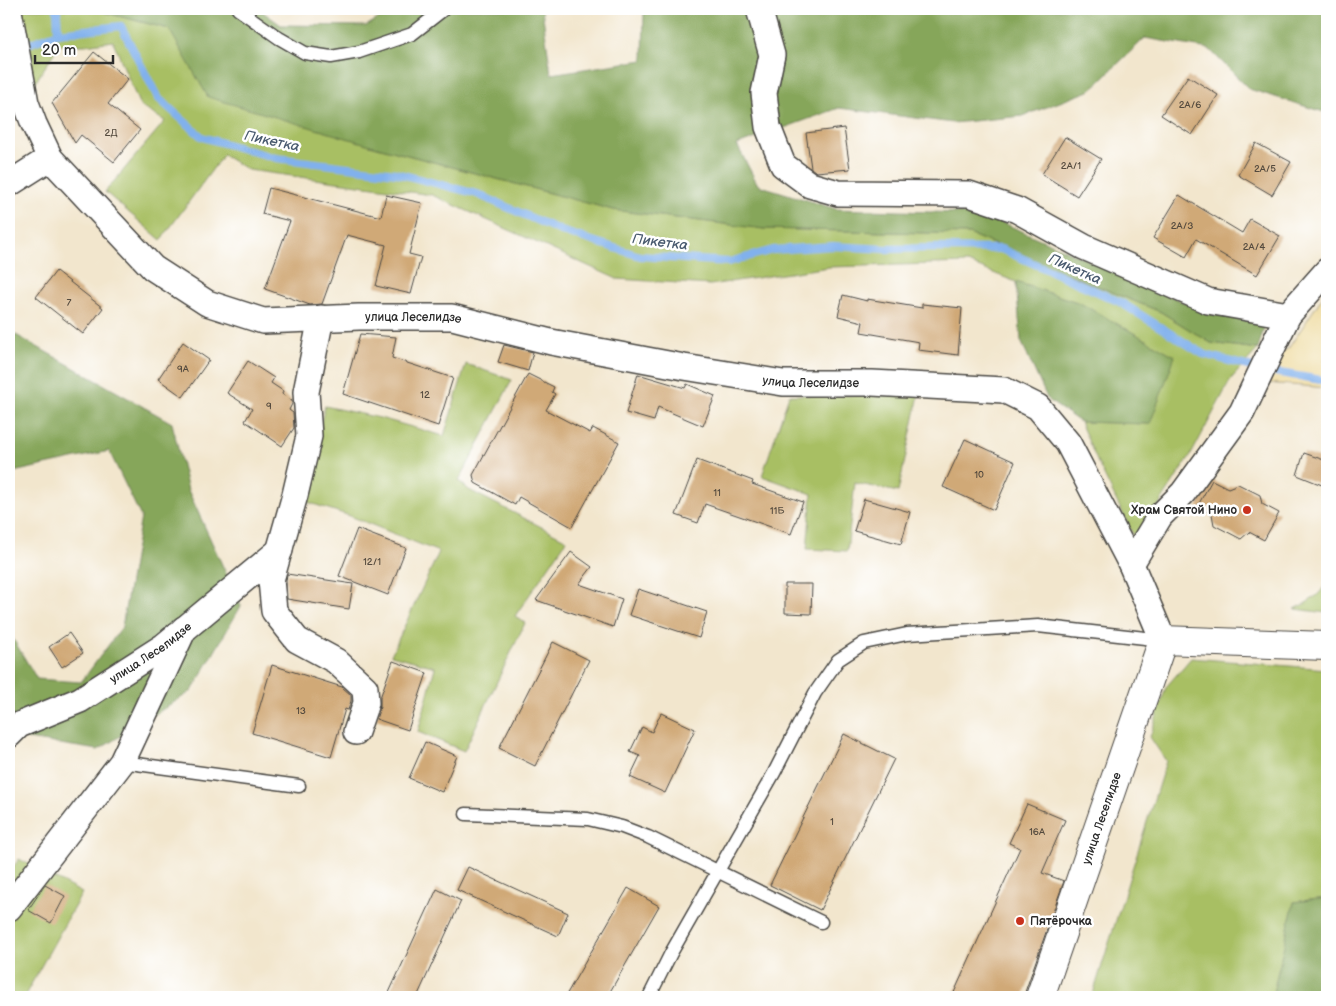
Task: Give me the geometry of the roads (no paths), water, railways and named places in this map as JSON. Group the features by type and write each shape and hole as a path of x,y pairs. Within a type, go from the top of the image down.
{"street":[{"path":"759,9 772,55 764,93 768,127 783,165 810,185 838,193 969,194 1017,210 1084,248 1208,302 1288,315"},
{"name":"улица Леселидзе","path":"9,11 26,103 50,158 153,268 207,304 263,320 452,316 551,342 783,383 872,383 1004,390 1038,407 1068,443 1131,564 1163,640 1040,997"},
{"path":"9,184 50,158"},
{"path":"1131,564 1160,516 1182,493 1242,412 1288,315 1327,271"},
{"path":"321,318 306,392 309,436 271,580 274,611 297,640 336,661 365,688 366,703 356,732"},
{"name":"улица Леселидзе","path":"9,735 20,725 80,700 164,646 280,550"},
{"path":"9,908 122,762 184,629"},
{"path":"1163,640 1327,646"}],"lane":[{"path":"238,9 279,38 305,53 331,56 359,52 412,34 444,9"},
{"path":"649,997 671,953 774,772 815,693 838,660 864,643 907,634 1038,626 1163,640"},
{"path":"122,762 299,786"},
{"path":"466,814 588,819 622,826 821,922"}],"water":[{"path":"1327,926 1327,997 1319,997"}],"waterway":[{"path":"57,9 58,33"},
{"name":"Пикетка","path":"20,47 58,33 121,26 158,98 202,137 276,158 396,173 477,194 561,231 640,256 729,262 773,250 833,246 886,249 1001,249 1120,302 1203,354 1262,370 1327,381"}],"place":[{"name":"Храм Святой Нино","path":"1247,510"},
{"name":"Пятёрочка","path":"1020,921"}]}
